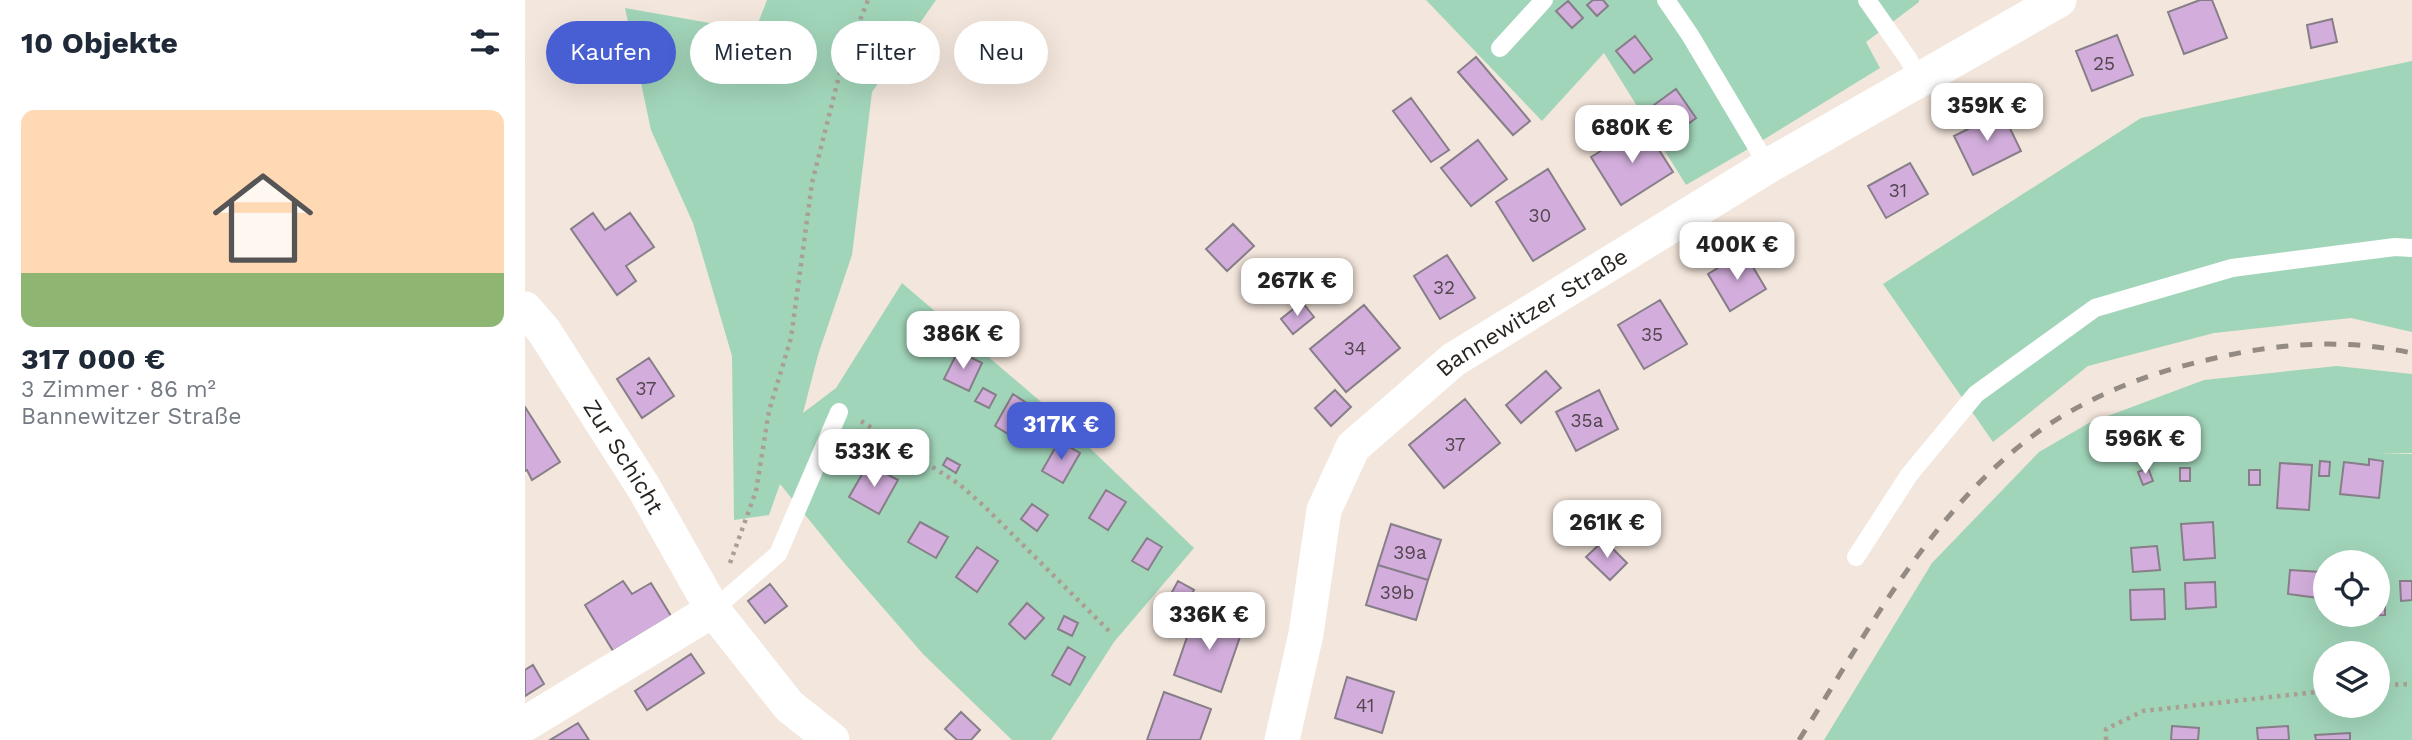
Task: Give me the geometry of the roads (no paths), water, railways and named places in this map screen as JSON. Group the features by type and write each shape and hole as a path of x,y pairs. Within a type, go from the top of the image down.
{"street":[{"name":"Bannewitzer Straße","path":"1282,740 1306,634 1324,510 1353,447 1453,360 1767,166 2059,0"},
{"name":"Zur Schicht","path":"525,309 544,331 644,488 713,610 789,706 832,740"},
{"path":"525,724 713,610"}],"lane":[{"path":"1500,48 1544,0"},
{"path":"1666,0 1690,35 1767,166"},
{"path":"1867,0 1909,60 1919,80"},
{"path":"1856,557 1909,475 1976,394 2095,308 2232,268 2395,247 2412,248"},
{"path":"713,610 778,554 839,412"}],"railway":[{"path":"1799,740 1878,614 1936,532 2003,460 2061,417 2142,379 2185,365 2233,354 2284,346 2335,344 2412,353"}]}
